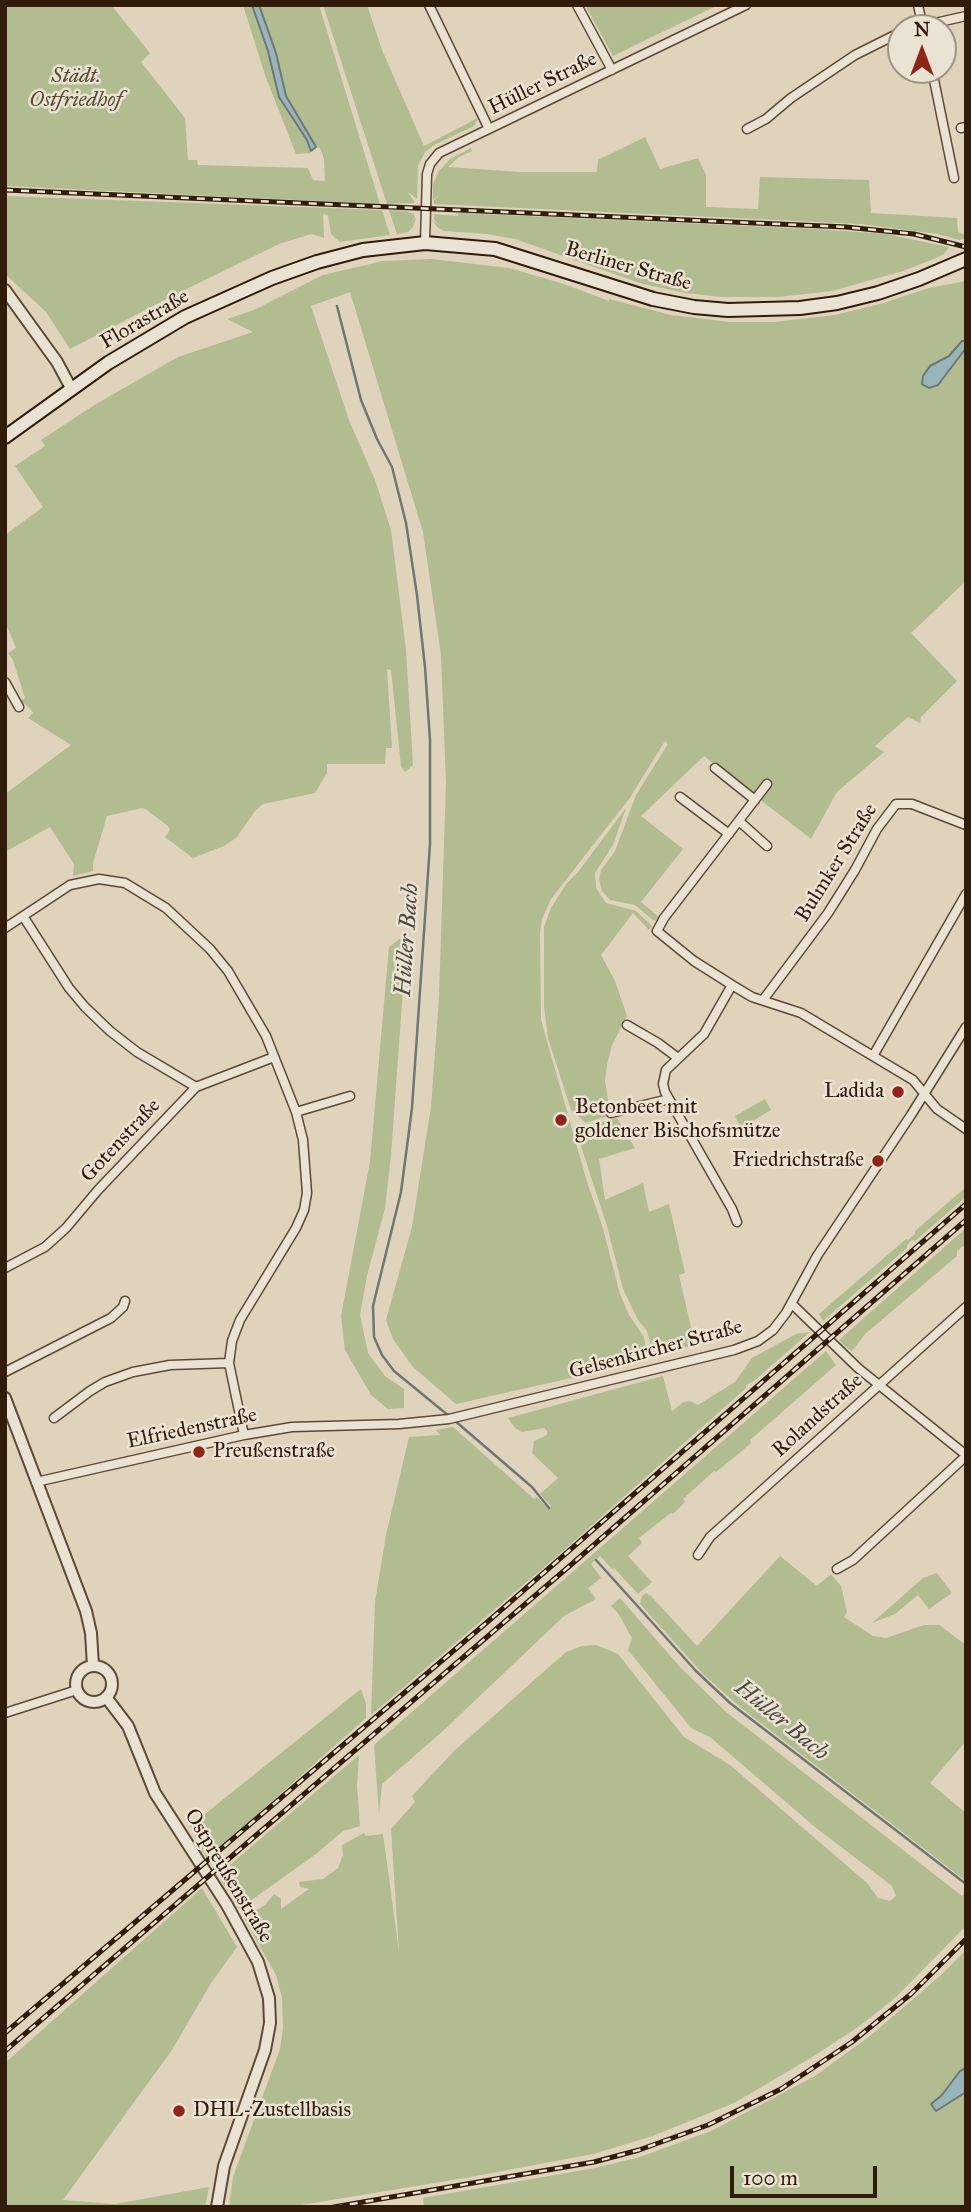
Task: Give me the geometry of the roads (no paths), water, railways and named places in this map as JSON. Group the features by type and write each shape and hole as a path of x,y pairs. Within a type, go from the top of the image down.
{"main road":[{"name":"Berliner Straße","path":"317,262 381,246 425,243 495,249 653,299 728,310 787,309 837,303 919,279 966,259"},
{"name":"Florastraße","path":"5,437 133,346 245,288 317,262"}],"street":[{"path":"429,5 489,129"},
{"path":"577,5 612,70"},
{"name":"Hüller Straße","path":"425,243 427,174 430,164 439,153 746,5"},
{"path":"747,129 766,119 855,55 887,39"},
{"path":"935,84 954,178"},
{"path":"5,290 57,362 71,388"},
{"path":"5,682 19,707"},
{"path":"715,768 755,800"},
{"path":"767,785 664,918 657,931 694,961 732,985 763,1000 801,1013 913,1080 937,1109 966,1129"},
{"path":"680,797 729,834"},
{"name":"Bulmker Straße","path":"763,1000 828,913 877,829 896,804 912,804 966,825"},
{"path":"739,821 767,846"},
{"path":"5,928 70,885 88,879 114,880 142,892 210,949 228,971 256,1016 296,1112 303,1140 307,1192 304,1210 291,1237 240,1320 232,1341 229,1363 244,1435"},
{"path":"873,1056 966,894"},
{"path":"23,916 69,988 85,1007 137,1052 196,1087"},
{"path":"732,985 704,1034 666,1070 663,1077 669,1099 737,1222"},
{"path":"627,1025 678,1058"},
{"name":"Gelsenkircher Straße","path":"399,1424 474,1414 748,1346 773,1331 792,1304 817,1256 966,1027"},
{"name":"Gotenstraße","path":"5,1268 45,1247 66,1228 98,1190 196,1087 274,1057"},
{"path":"296,1112 350,1096"},
{"path":"611,1113 669,1099"},
{"path":"5,1373 111,1318 123,1307 125,1301"},
{"path":"792,1304 839,1350 966,1455 853,1560 837,1569"},
{"name":"Rolandstraße","path":"698,1555 710,1537 966,1307"},
{"path":"54,1418 105,1382 133,1372 170,1365 229,1363"},
{"path":"5,1398 86,1611 91,1633 93,1667"},
{"name":"Elfriedenstraße","path":"36,1482 244,1435 292,1427 399,1424"},
{"path":"93,1667 105,1670 111,1679 111,1690 99,1701 88,1701 77,1690 78,1676 85,1669 93,1667"},
{"path":"5,1713 77,1690"},
{"name":"Ostpreußenstraße","path":"106,1697 128,1726 155,1793 231,1912 258,1962 269,1998 270,2023 265,2050 224,2166 217,2207"}],"water":[{"path":"252,5 259,5 276,53 286,96 316,147 311,151 307,140 279,97 268,51"},
{"path":"965,341 966,348 938,385 929,388 922,384 923,376 930,366 949,356"},
{"path":"966,2068 966,2092 936,2111 931,2104 942,2095 960,2071"}],"waterway":[{"name":"Hüller Bach","path":"337,306 361,400 392,467 406,523 425,667 430,740 430,844 412,1108 401,1192 373,1306 374,1337 382,1355 394,1371 449,1416"},
{"name":"Hüller Bach","path":"454,1420 532,1487 549,1508"},
{"name":"Hüller Bach","path":"596,1560 696,1671 730,1703 966,1884"}],"railway":[{"path":"5,190 846,227 914,234 966,247"},
{"path":"5,2033 492,1618 966,1204"},
{"path":"5,2051 573,1563 966,1220"},
{"path":"334,2207 594,2162 639,2150 708,2125 781,2089 852,2042 911,1994 966,1939"}],"place":[{"name":"Ladida","path":"898,1092"},
{"name":"Betonbeet mit goldener Bischofsmütze","path":"561,1120"},
{"name":"Friedrichstraße","path":"878,1161"},
{"name":"Preußenstraße","path":"199,1452"},
{"name":"DHL-Zustellbasis","path":"179,2111"}],"park label":[{"name":"Städt. Ostfriedhof","path":"76,89"}]}
